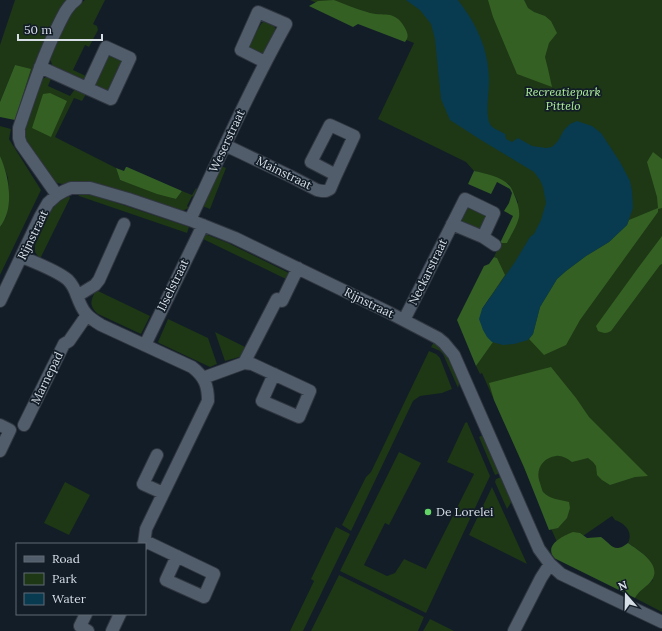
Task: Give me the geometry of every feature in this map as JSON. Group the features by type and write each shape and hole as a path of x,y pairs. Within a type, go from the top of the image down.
{"street":[{"path":"57,195 24,149 19,138 19,128 40,67 52,38 67,9 76,0"},
{"name":"Weserstraat","path":"190,220 265,62"},
{"path":"40,67 87,88"},
{"name":"Mainstraat","path":"225,145 317,190 326,191 330,189 336,176"},
{"name":"Rijnstraat","path":"0,301 48,203 57,195 71,188 90,188 190,220 235,238 298,268 404,320 438,338 444,343 454,355 539,549 550,564 561,574 662,622"},
{"name":"Neckarstraat","path":"404,320 465,199 494,213 483,236"},
{"path":"78,296 95,285 99,280 124,224"},
{"name":"Neckarstraat","path":"452,224 483,236 495,245"},
{"name":"IJselstraat","path":"144,345 203,225"},
{"path":"22,256 60,274 68,280 73,286 82,308 87,315 101,325 192,368 199,372 204,378 207,386 208,401 146,529 144,543"},
{"path":"244,363 277,299 282,301 298,268"},
{"name":"Marnepad","path":"24,425 64,344 69,341 87,315"},
{"path":"204,378 244,363 252,364 274,374"},
{"path":"0,425 10,430 0,451"},
{"path":"158,455 143,484 163,493"},
{"path":"146,544 177,556"},
{"path":"514,631 541,578 550,564"},
{"path":"86,615 80,626 88,631"},
{"path":"112,631 120,615"}],"green space":[{"path":"15,0 70,0 15,120 15,65 0,102 0,45"},
{"path":"85,0 105,0 93,24 97,26 98,30 89,47 85,45 73,70 88,77 83,81 53,67 50,59 71,12"},
{"name":"Recreatiepark Pittelo","path":"310,0 662,0 662,612 635,598 638,592 653,580 642,553 628,543 630,535 628,529 615,520 612,516 561,551 482,373 480,374 476,366 478,363 497,258 494,257 500,243 505,243 518,202 509,184 474,171 466,162 378,119 414,43 345,16"},
{"path":"334,0 373,14 388,15 397,18 406,30 408,35 407,39 405,42 358,24 353,27 309,6 318,1"},
{"path":"488,0 524,0 528,8 545,16 551,21 557,33 549,43 545,57 552,87 517,74 493,17"},
{"path":"263,22 273,25 275,27 275,32 266,53 263,55 251,49 250,43"},
{"path":"110,56 117,57 123,62 110,90 107,92 96,86 96,82 106,59"},
{"path":"15,65 31,69 15,120 0,117 0,102"},
{"path":"52,76 48,86 70,96 75,89 86,94 82,101 74,98 55,137 116,168 120,180 176,199 182,191 192,195 196,188 197,189 193,197 192,196 187,206 189,208 182,211 177,210 98,184 83,182 62,184 52,180 31,150 24,130 41,80"},
{"path":"50,93 67,101 51,137 32,128 43,94"},
{"path":"0,126 11,129 9,139 41,190 0,275 0,227 6,217 9,197 8,178 0,156"},
{"path":"653,152 662,159 662,208 658,209 658,212 580,320 566,345 544,355 529,339 533,334 540,307 557,279 586,256 609,242 627,225 629,220 658,208 657,197 647,162"},
{"path":"0,156 8,182 9,201 8,211 0,227"},
{"path":"221,166 226,168 210,209 202,206"},
{"path":"126,167 182,191 176,199 157,194 120,180 116,168 124,171"},
{"path":"474,171 493,176 506,182 513,191 519,210 519,215 517,224 507,243 500,243 513,216 504,211 509,203 512,193 510,189 497,182 491,194 468,184"},
{"path":"78,194 93,195 189,227 187,233 79,196"},
{"path":"69,196 70,198 40,259 35,252 35,245 52,209 60,201"},
{"path":"467,207 488,216 485,227 478,231 463,222 462,217"},
{"path":"205,234 228,243 291,274 288,280 203,239"},
{"path":"662,236 662,264 611,331 604,333 598,331 596,326"},
{"path":"494,257 497,258 505,275 482,309 493,342 476,366 457,320 484,266 489,264"},
{"path":"96,290 150,316 141,334 98,314 93,308 91,302"},
{"path":"168,319 208,338 217,364 210,367 159,343 158,342"},
{"path":"215,332 247,348 243,356 225,361"},
{"path":"434,342 443,350 449,360 459,381 458,388 443,354 431,347"},
{"path":"429,351 436,354 440,358 452,389 442,393 420,396 413,401 351,531 342,525 366,477 371,472"},
{"path":"551,367 589,417 648,476 635,477 610,485 597,475 596,466 588,458 572,462 558,456 547,459 541,465 538,474 543,492 552,498 569,502 570,508 567,518 558,528 549,530 524,467 494,400 489,383"},
{"path":"467,422 490,476 426,613 340,571 399,452 421,463 389,525 385,523 364,565 387,576 395,573 404,559 426,569 474,474 447,462 465,423"},
{"path":"483,435 500,473 495,475 479,437"},
{"path":"501,477 512,501 507,509 495,482 496,479"},
{"path":"65,482 90,495 69,535 44,523"},
{"path":"492,487 527,564 469,535"},
{"path":"336,527 350,534 303,631 290,631 314,581 311,579"},
{"path":"573,532 580,533 587,538 601,537 616,548 628,543 648,558 652,563 654,574 652,580 635,598 553,557 551,552 554,544 565,535"},
{"path":"339,575 424,617 418,631 311,631"},
{"path":"430,619 454,631 423,631"}],"water":[{"path":"406,0 458,0 465,9 481,38 487,59 489,81 487,110 490,124 505,134 506,139 512,142 518,138 532,146 546,148 552,147 558,141 564,130 570,124 577,121 592,126 601,133 620,162 630,181 633,208 627,225 609,242 586,256 557,279 540,307 533,334 528,340 503,345 492,342 483,330 479,319 482,309 515,262 530,237 534,234 541,220 546,203 543,187 534,172 450,120 441,99 435,39 431,24 420,10"}],"place":[{"name":"De Lorelei","path":"428,512"}]}
